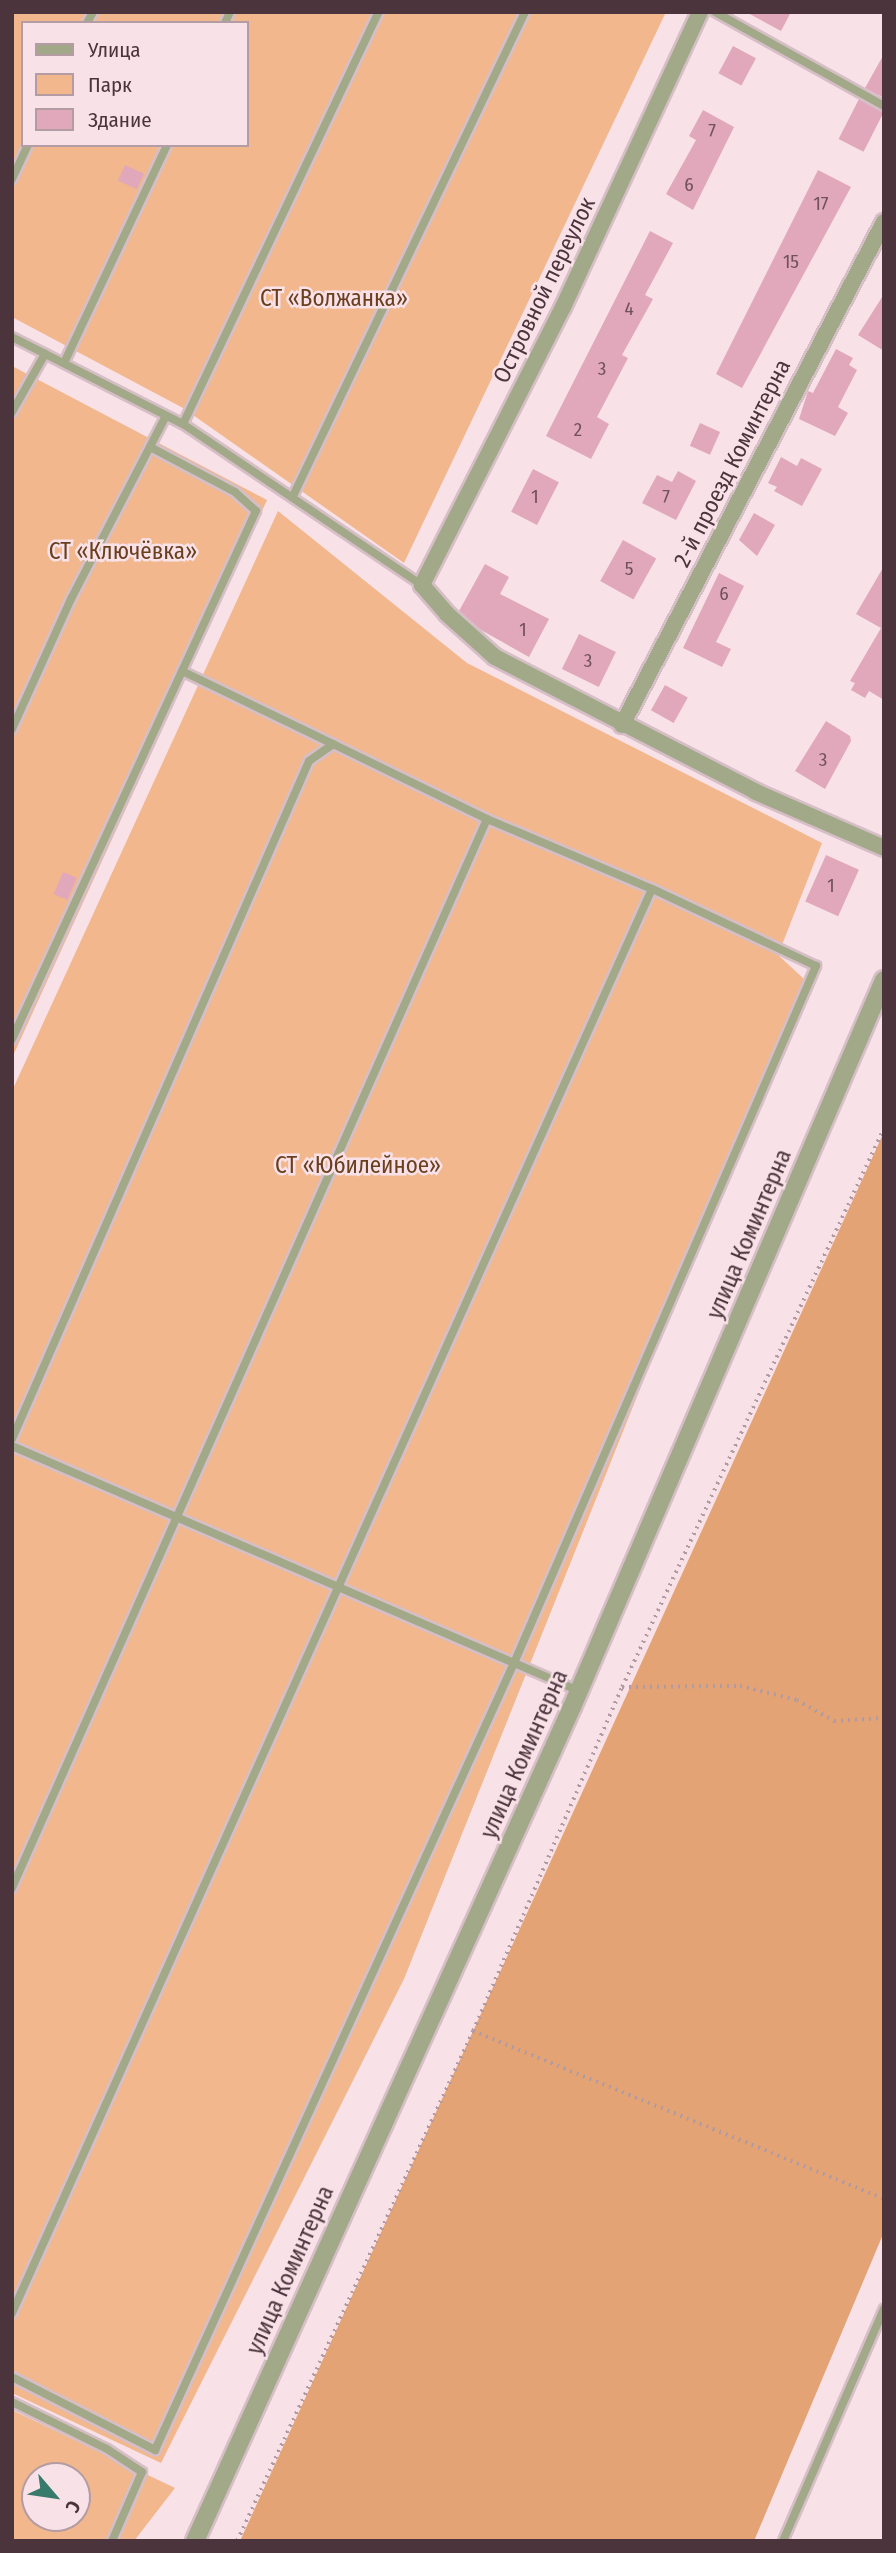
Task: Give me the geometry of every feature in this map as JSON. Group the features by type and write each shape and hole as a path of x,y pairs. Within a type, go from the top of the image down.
{"street":[{"name":"Островной переулок","path":"422,585 563,307 700,12"},
{"name":"2-й проезд Коминтерна","path":"622,725 884,222"},
{"path":"422,585 495,657 622,725 884,848"},
{"name":"улица Коминтерна","path":"195,2541 579,1690 884,981"}],"lane":[{"path":"183,424 379,12"},
{"path":"293,496 525,12"},
{"path":"715,12 884,106"},
{"path":"12,179 28,147"},
{"path":"64,363 166,147"},
{"path":"12,337 183,424 422,585"},
{"path":"12,412 45,354"},
{"path":"12,729 71,599 166,416"},
{"path":"12,1039 256,511 235,492 150,447"},
{"path":"12,2377 155,2450 514,1663 816,966 652,889 487,819 181,671"},
{"path":"12,1439 309,761 333,744"},
{"path":"12,1888 179,1518 487,819"},
{"path":"12,2313 652,889"},
{"path":"12,1446 579,1690"},
{"path":"783,2541 884,2309"},
{"path":"12,2402 107,2449 142,2472 112,2541"}],"path":[{"path":"237,2541 473,2031 622,1687 884,1128"},
{"path":"622,1687 740,1686 797,1700 834,1721 884,1718"},
{"path":"473,2031 884,2199"}],"green space":[{"name":"СТ «Волжанка»","path":"12,12 666,12 404,563 183,408 12,317"},
{"name":"СТ «Ключёвка»","path":"12,366 267,500 12,1058"},
{"name":"СТ «Юбилейное»","path":"278,511 467,663 822,843 778,955 804,979 404,1979 161,2463 12,2393 12,1091"},
{"path":"12,2410 175,2488 134,2541 12,2541"}],"shaded area":[{"path":"884,1132 884,2232 754,2541 240,2541"}],"building":[{"path":"746,12 791,12 781,31"},
{"path":"733,46 756,58 741,86 718,73"},
{"path":"884,54 884,98 865,88"},
{"path":"859,99 884,112 864,152 839,139"},
{"path":"703,110 734,127 693,210 666,194 696,140 689,136"},
{"path":"125,165 144,174 137,189 118,180"},
{"path":"818,170 851,187 742,388 716,374"},
{"path":"650,231 673,243 645,295 653,299 622,355 628,358 597,417 609,424 591,459 546,436"},
{"path":"884,294 884,351 858,335"},
{"path":"836,349 853,358 849,365 857,370 838,407 848,413 835,436 799,419 808,391 813,393"},
{"path":"700,423 720,432 710,455 690,446"},
{"path":"781,457 797,466 801,458 822,469 802,506 774,491 777,487 768,483"},
{"path":"533,469 559,482 537,525 511,512"},
{"path":"678,471 696,481 676,520 642,503 657,475 672,482"},
{"path":"754,513 775,525 757,556 739,540"},
{"path":"623,540 656,558 633,600 600,581"},
{"path":"485,564 509,577 500,594 549,619 529,657 481,630 459,611"},
{"path":"884,566 884,700 869,691 865,698 851,690 855,683 850,681 881,628 856,614"},
{"path":"719,573 744,586 716,642 731,649 722,667 683,648"},
{"path":"579,634 616,652 599,687 562,669"},
{"path":"665,685 688,698 674,723 651,710"},
{"path":"826,721 850,736 851,741 825,789 795,771"},
{"path":"826,855 859,870 838,916 805,902"},
{"path":"63,872 77,878 67,900 54,894"}]}
